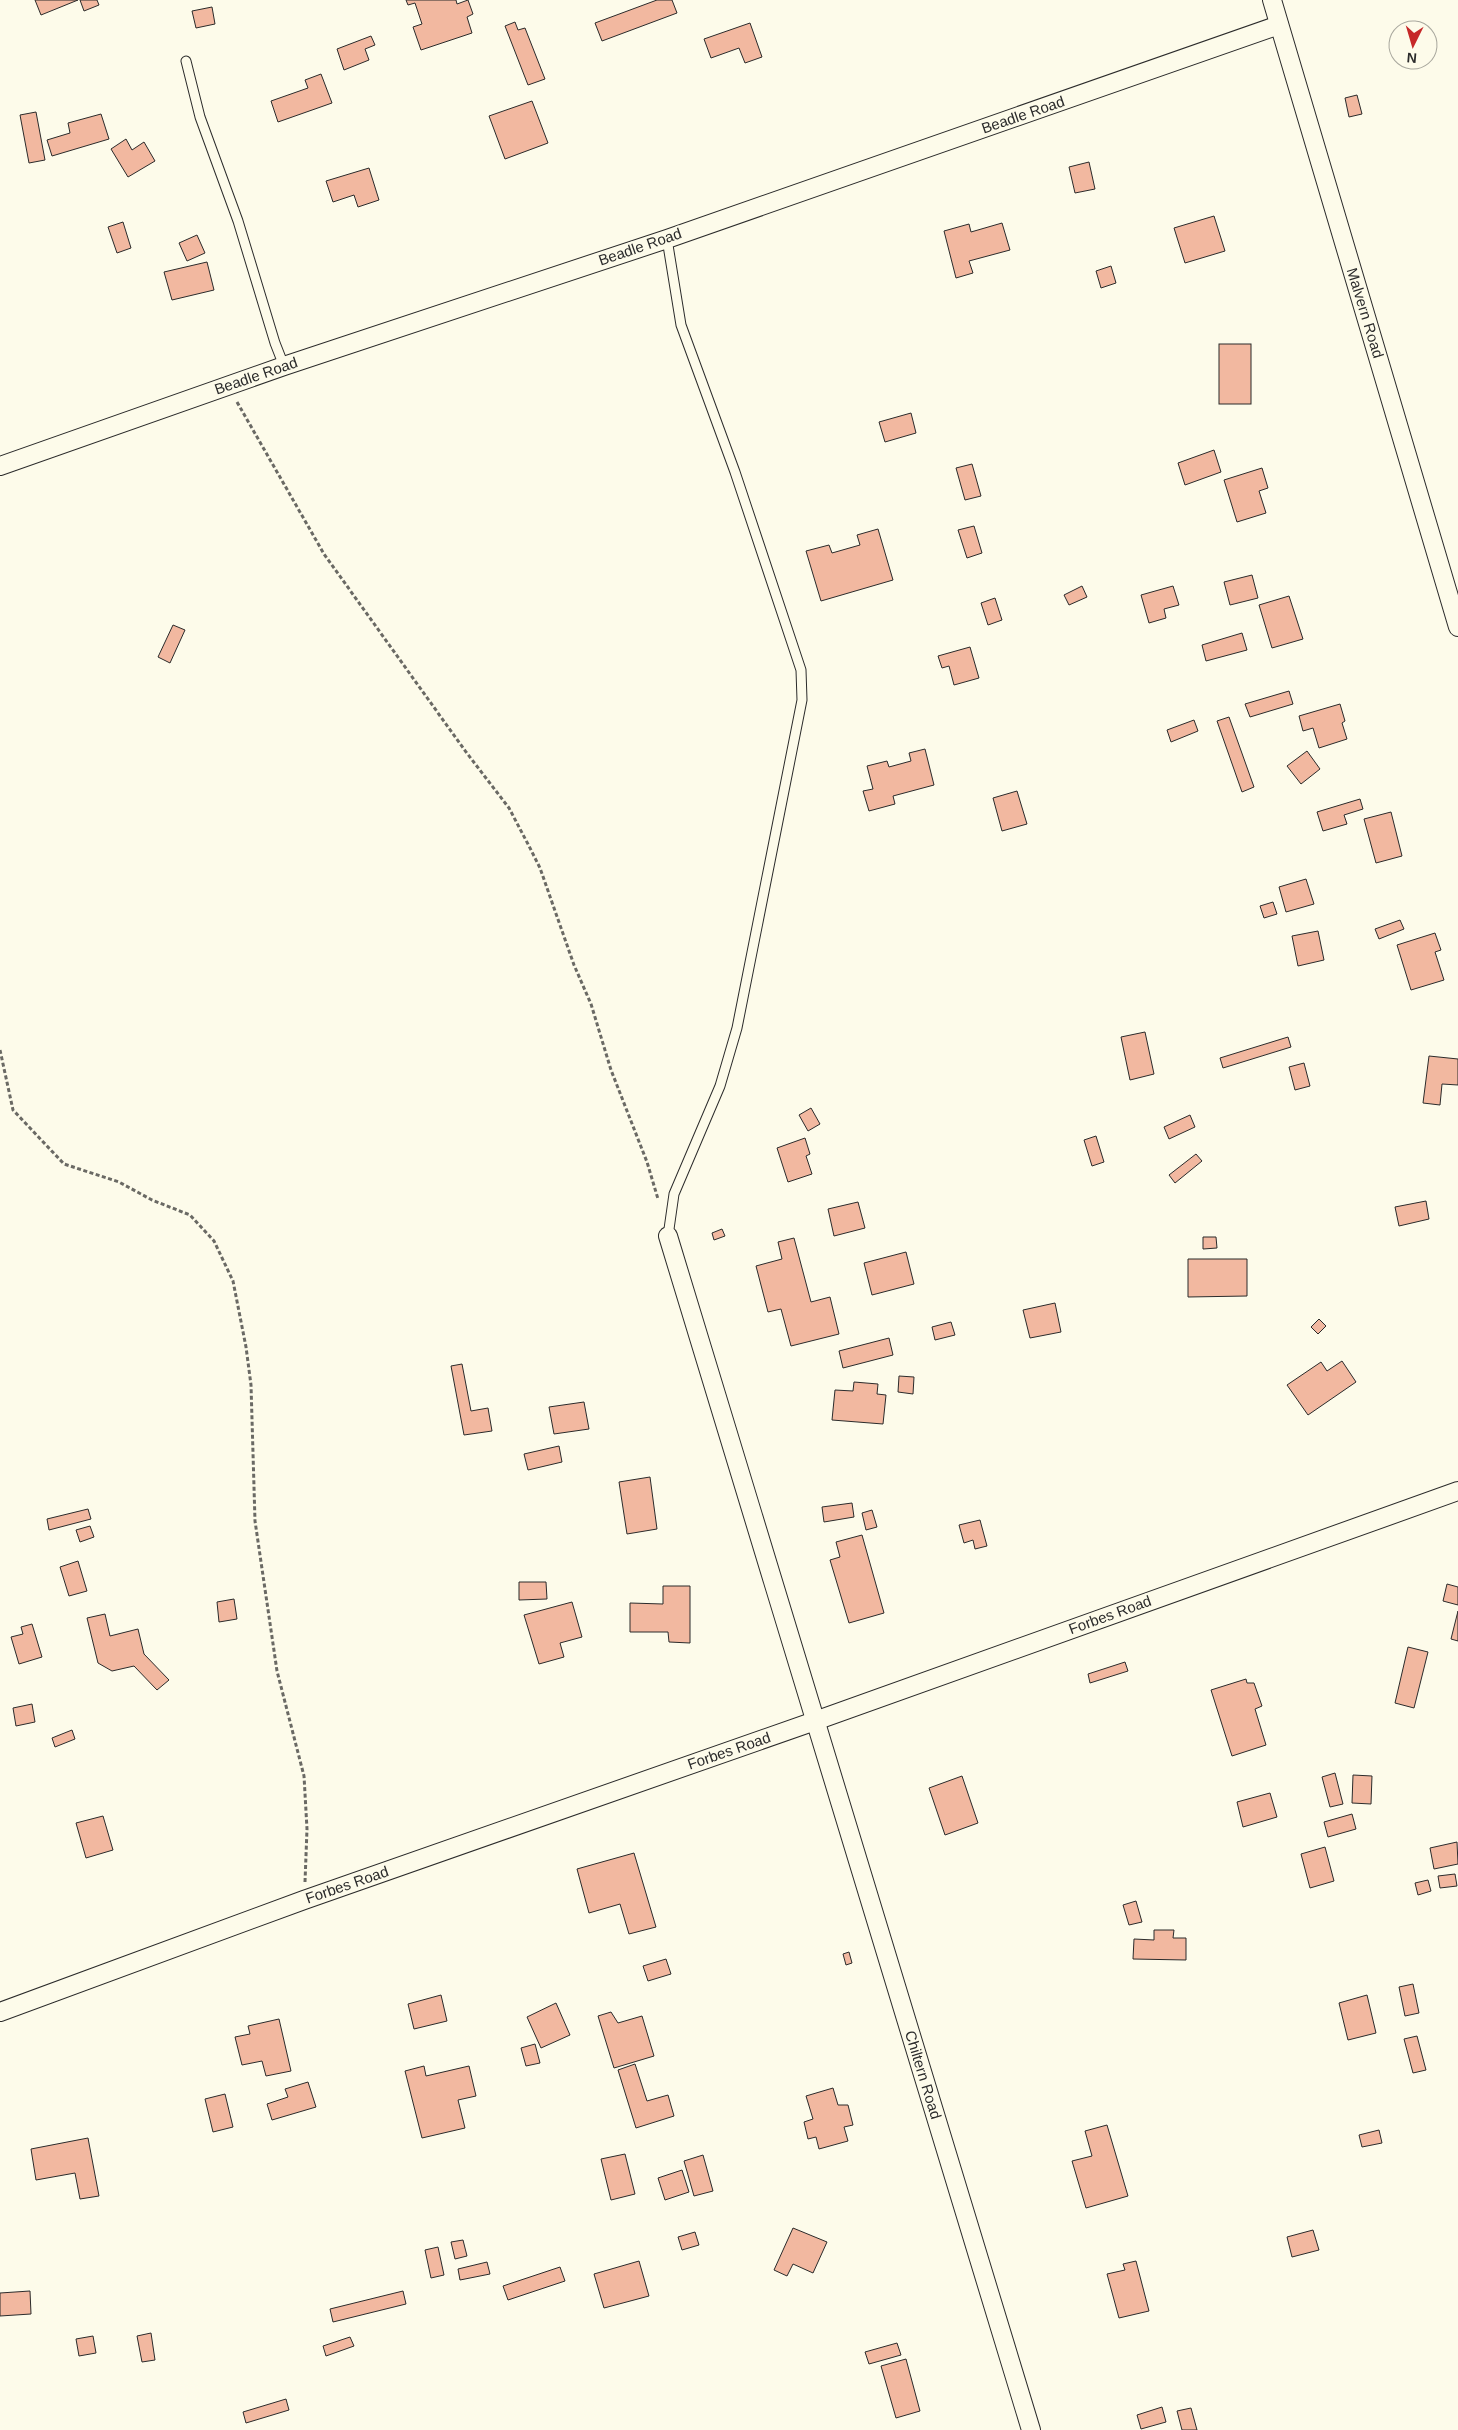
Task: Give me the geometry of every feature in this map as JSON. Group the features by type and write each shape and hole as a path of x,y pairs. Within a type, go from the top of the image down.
{"street":[{"name":"Malvern Road","path":"1272,0 1458,627"},
{"name":"Beadle Road","path":"0,466 284,366 667,239 1279,26"},
{"name":"Chiltern Road","path":"668,1236 1031,2430"},
{"name":"Forbes Road","path":"0,2012 304,1900 815,1721 1458,1491"}],"lane":[{"path":"186,60 200,117 238,221 275,343 284,366"},
{"path":"667,239 681,325 726,445 801,670 802,700 737,1028 720,1086 674,1194 668,1236"}],"path":[{"path":"228,386 324,554 466,752 509,808 529,846 540,868 574,965 591,1004 611,1070 648,1162 660,1208"},
{"path":"0,1050 13,1110 64,1164 119,1182 152,1200 190,1215 214,1241 233,1281 246,1347 251,1385 255,1512 258,1539 277,1671 304,1776 307,1829 304,1900"}],"building":[{"path":"35,0 78,0 41,15"},
{"path":"80,0 97,0 99,5 84,11"},
{"path":"406,0 456,0 457,4 468,0 473,14 467,17 472,33 421,50 413,27 422,24 415,3 408,5"},
{"path":"657,0 672,0 677,13 602,41 595,23"},
{"path":"212,7 215,24 196,28 192,11"},
{"path":"515,22 518,30 525,28 545,79 528,85 505,26"},
{"path":"750,23 762,57 745,63 739,48 711,58 704,39"},
{"path":"371,36 375,45 365,49 369,60 344,70 337,49"},
{"path":"321,74 332,103 278,122 271,101 308,88 305,80"},
{"path":"1357,95 1362,114 1349,117 1345,98"},
{"path":"532,101 548,143 505,159 489,116"},
{"path":"36,112 45,160 29,163 20,115"},
{"path":"101,114 109,139 52,156 47,140 70,133 68,123"},
{"path":"126,139 132,150 144,142 155,161 128,177 111,149"},
{"path":"1089,162 1095,189 1075,193 1069,167"},
{"path":"369,168 379,200 358,207 354,195 333,202 326,181"},
{"path":"1214,216 1225,251 1185,263 1174,228"},
{"path":"123,222 131,248 117,253 108,227"},
{"path":"1002,223 1010,250 969,261 973,273 956,278 944,231 969,224 971,232"},
{"path":"197,235 205,253 187,261 179,243"},
{"path":"207,262 214,290 172,300 164,272"},
{"path":"1111,266 1116,283 1101,288 1096,271"},
{"path":"1219,344 1251,344 1251,404 1219,404"},
{"path":"911,413 916,433 885,442 879,422"},
{"path":"1214,450 1221,472 1185,485 1178,463"},
{"path":"972,464 981,496 965,500 956,468"},
{"path":"1262,468 1268,488 1259,491 1266,513 1237,522 1224,480"},
{"path":"974,526 982,553 967,558 958,530"},
{"path":"878,529 893,580 821,601 806,551 829,545 832,553 860,545 857,535"},
{"path":"1252,575 1258,598 1230,605 1224,582"},
{"path":"1082,586 1087,597 1069,605 1064,595"},
{"path":"1173,586 1179,605 1164,609 1166,618 1149,623 1141,595"},
{"path":"1289,596 1303,639 1272,648 1259,605"},
{"path":"995,598 1002,620 988,625 981,603"},
{"path":"173,625 185,630 170,663 158,657"},
{"path":"1242,633 1247,650 1206,661 1202,645"},
{"path":"970,647 979,678 954,685 949,666 942,668 938,656"},
{"path":"1289,691 1293,704 1250,717 1245,704"},
{"path":"1340,704 1345,721 1342,723 1347,739 1319,748 1313,728 1303,731 1299,716"},
{"path":"1229,717 1254,787 1242,792 1217,721"},
{"path":"1194,720 1198,731 1171,742 1167,730"},
{"path":"925,749 934,785 893,796 895,804 869,811 863,791 873,789 867,766 887,761 889,767 911,761 909,753"},
{"path":"1307,751 1320,769 1301,784 1287,766"},
{"path":"1017,791 1027,824 1002,831 993,798"},
{"path":"1360,799 1363,809 1344,815 1347,824 1323,831 1317,812"},
{"path":"1391,812 1402,856 1376,863 1364,819"},
{"path":"1306,879 1314,904 1286,912 1279,887"},
{"path":"1273,902 1277,914 1264,918 1260,906"},
{"path":"1400,920 1404,929 1379,939 1375,929"},
{"path":"1318,931 1324,960 1298,966 1292,936"},
{"path":"1435,933 1441,950 1435,952 1444,980 1411,990 1397,945"},
{"path":"1145,1032 1154,1074 1130,1080 1121,1037"},
{"path":"1288,1037 1291,1047 1223,1068 1220,1058"},
{"path":"1429,1056 1458,1059 1458,1085 1442,1084 1440,1105 1423,1103"},
{"path":"1304,1063 1310,1086 1295,1090 1289,1067"},
{"path":"811,1108 820,1124 808,1131 799,1115"},
{"path":"1190,1115 1195,1127 1169,1139 1164,1127"},
{"path":"1096,1136 1104,1162 1092,1166 1084,1140"},
{"path":"805,1138 810,1154 806,1156 812,1174 788,1182 777,1148"},
{"path":"1196,1154 1202,1161 1175,1183 1169,1175"},
{"path":"1426,1201 1429,1219 1399,1226 1395,1207"},
{"path":"858,1202 865,1228 834,1236 828,1209"},
{"path":"722,1229 725,1236 714,1240 712,1233"},
{"path":"1203,1237 1216,1237 1217,1248 1203,1249"},
{"path":"794,1238 811,1302 830,1297 839,1334 791,1346 781,1309 768,1312 756,1266 782,1259 778,1242"},
{"path":"906,1252 914,1284 872,1295 864,1263"},
{"path":"1188,1259 1247,1259 1247,1296 1188,1297"},
{"path":"1055,1303 1061,1332 1030,1338 1023,1310"},
{"path":"1319,1319 1326,1326 1318,1334 1311,1327"},
{"path":"951,1322 955,1335 935,1340 932,1327"},
{"path":"889,1338 893,1355 843,1368 839,1351"},
{"path":"1342,1361 1356,1382 1308,1415 1287,1385 1321,1362 1327,1371"},
{"path":"462,1364 471,1411 488,1408 492,1431 464,1435 451,1366"},
{"path":"899,1376 914,1377 913,1394 898,1392"},
{"path":"854,1382 878,1384 877,1394 886,1395 883,1424 832,1420 835,1390 853,1391"},
{"path":"584,1402 589,1429 554,1434 549,1407"},
{"path":"559,1446 562,1462 528,1470 524,1454"},
{"path":"650,1477 657,1529 627,1534 619,1482"},
{"path":"852,1503 854,1517 824,1522 822,1507"},
{"path":"88,1509 91,1519 49,1530 47,1519"},
{"path":"872,1510 877,1527 866,1530 862,1513"},
{"path":"980,1520 987,1546 975,1549 973,1540 964,1543 959,1525"},
{"path":"90,1526 94,1537 80,1542 76,1530"},
{"path":"862,1535 884,1613 849,1623 830,1560 840,1557 836,1542"},
{"path":"78,1561 87,1591 69,1596 60,1567"},
{"path":"519,1582 546,1582 547,1599 519,1600"},
{"path":"1447,1584 1458,1587 1458,1605 1443,1601"},
{"path":"663,1586 690,1586 690,1643 669,1642 668,1632 630,1632 630,1603 663,1604"},
{"path":"234,1599 237,1619 219,1622 217,1602"},
{"path":"572,1602 582,1637 560,1643 564,1657 539,1664 524,1615"},
{"path":"1458,1611 1458,1641 1451,1639"},
{"path":"105,1614 110,1636 138,1629 144,1654 169,1680 157,1690 134,1666 112,1671 98,1663 87,1618"},
{"path":"32,1624 42,1657 19,1664 11,1637 23,1634 21,1627"},
{"path":"1408,1647 1428,1652 1414,1708 1395,1703"},
{"path":"1125,1662 1128,1671 1090,1683 1088,1674"},
{"path":"1246,1679 1247,1683 1254,1683 1262,1706 1255,1709 1266,1745 1232,1756 1211,1690"},
{"path":"32,1704 35,1722 16,1726 13,1708"},
{"path":"72,1730 75,1739 55,1747 52,1738"},
{"path":"1335,1773 1343,1804 1330,1807 1322,1777"},
{"path":"1353,1775 1372,1776 1371,1804 1352,1803"},
{"path":"962,1776 978,1823 945,1835 929,1788"},
{"path":"1270,1793 1277,1817 1243,1827 1237,1802"},
{"path":"1352,1814 1356,1829 1328,1837 1324,1822"},
{"path":"103,1816 113,1850 86,1858 76,1823"},
{"path":"1457,1842 1458,1864 1434,1869 1430,1848"},
{"path":"1325,1847 1334,1881 1310,1888 1301,1854"},
{"path":"634,1853 656,1927 629,1934 620,1904 589,1913 577,1869"},
{"path":"1455,1874 1457,1886 1440,1888 1438,1876"},
{"path":"1428,1880 1431,1891 1418,1895 1415,1883"},
{"path":"1136,1901 1142,1922 1129,1925 1123,1905"},
{"path":"1154,1930 1174,1930 1173,1938 1186,1938 1186,1960 1133,1959 1134,1939 1154,1940"},
{"path":"849,1952 852,1963 846,1965 843,1954"},
{"path":"666,1959 671,1974 648,1981 643,1966"},
{"path":"1413,1984 1419,2013 1405,2016 1399,1987"},
{"path":"441,1995 447,2021 414,2029 408,2004"},
{"path":"1367,1995 1376,2033 1348,2040 1339,2003"},
{"path":"556,2003 570,2035 541,2048 527,2017"},
{"path":"611,2012 618,2023 642,2016 654,2056 614,2068 598,2016"},
{"path":"279,2019 291,2071 266,2076 262,2061 242,2065 235,2037 250,2034 248,2026"},
{"path":"1417,2036 1426,2070 1413,2073 1404,2039"},
{"path":"535,2044 540,2063 526,2066 521,2048"},
{"path":"635,2064 647,2101 668,2095 674,2116 636,2128 618,2070"},
{"path":"424,2066 426,2076 469,2066 476,2096 458,2100 465,2128 422,2138 405,2071"},
{"path":"308,2082 316,2107 272,2120 267,2104 288,2097 285,2089"},
{"path":"833,2088 838,2105 848,2105 853,2125 844,2127 848,2141 819,2149 816,2137 808,2139 804,2122 813,2119 806,2096"},
{"path":"225,2094 233,2127 213,2132 205,2099"},
{"path":"1107,2125 1128,2196 1086,2208 1072,2161 1092,2156 1085,2131"},
{"path":"1379,2130 1382,2143 1362,2147 1359,2135"},
{"path":"88,2138 99,2196 80,2199 75,2173 36,2180 31,2149"},
{"path":"625,2154 635,2194 611,2200 601,2159"},
{"path":"703,2155 713,2191 694,2196 684,2161"},
{"path":"682,2170 689,2192 665,2200 658,2178"},
{"path":"793,2228 827,2242 813,2273 793,2264 787,2276 774,2270"},
{"path":"1313,2230 1319,2250 1292,2257 1287,2237"},
{"path":"695,2232 699,2245 682,2250 678,2237"},
{"path":"463,2240 467,2256 455,2259 451,2242"},
{"path":"438,2247 444,2275 431,2278 425,2250"},
{"path":"639,2261 649,2296 604,2308 594,2274"},
{"path":"1136,2261 1149,2311 1119,2318 1107,2274 1125,2270 1123,2264"},
{"path":"487,2262 490,2274 460,2280 458,2269"},
{"path":"560,2267 565,2281 508,2300 503,2286"},
{"path":"30,2291 31,2314 0,2316 0,2293"},
{"path":"403,2291 406,2304 333,2322 330,2309"},
{"path":"151,2333 155,2360 142,2362 137,2336"},
{"path":"93,2336 96,2353 79,2356 76,2339"},
{"path":"350,2337 354,2346 326,2356 323,2346"},
{"path":"897,2343 901,2355 869,2364 865,2352"},
{"path":"906,2359 920,2411 896,2418 881,2366"},
{"path":"286,2399 289,2410 246,2423 243,2412"},
{"path":"1162,2407 1166,2422 1141,2429 1137,2415"},
{"path":"1191,2408 1197,2430 1182,2430 1177,2411"}]}
